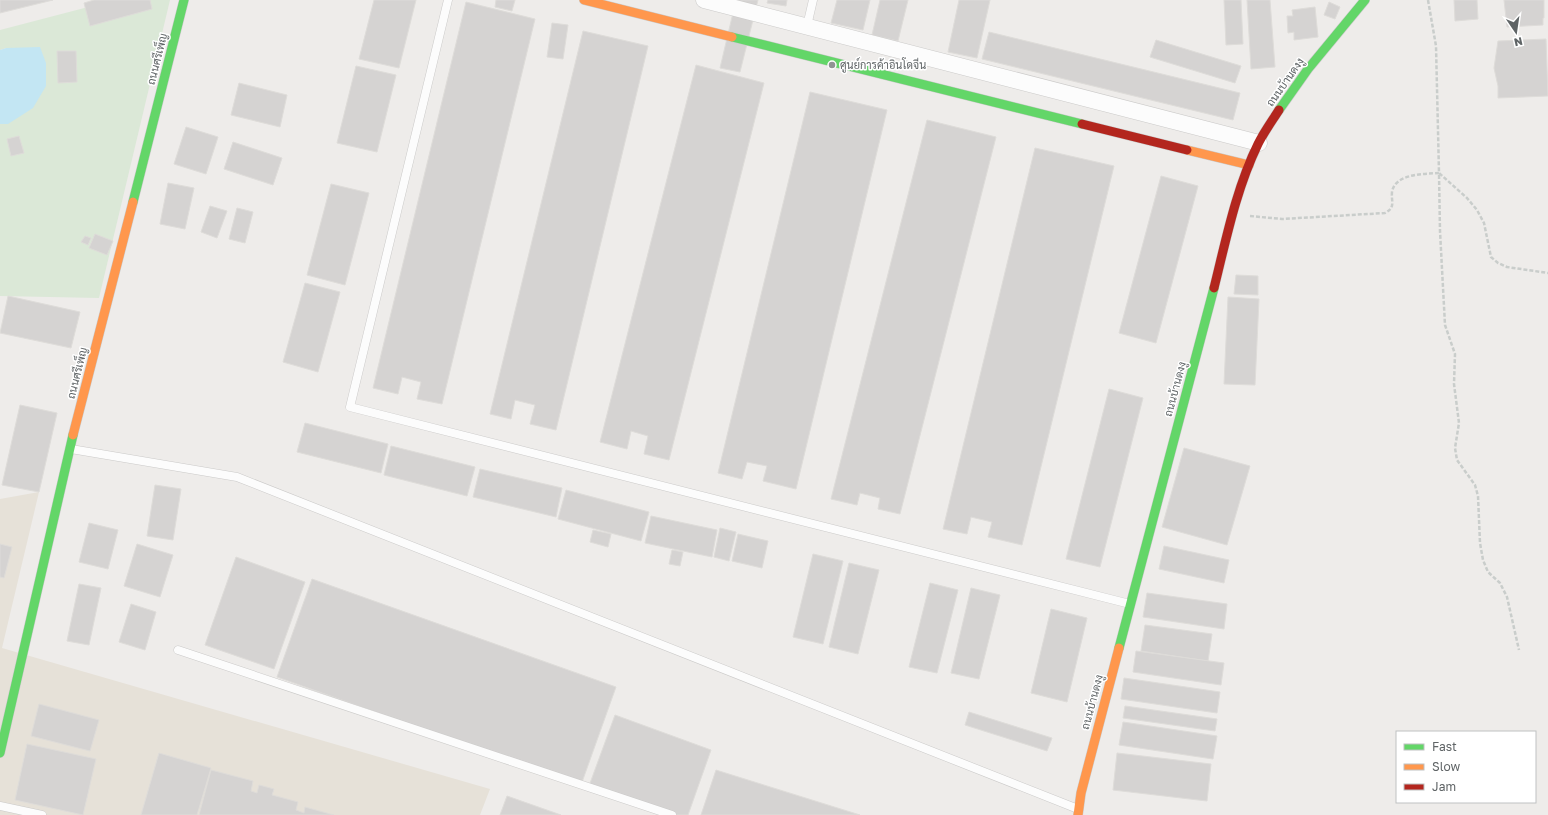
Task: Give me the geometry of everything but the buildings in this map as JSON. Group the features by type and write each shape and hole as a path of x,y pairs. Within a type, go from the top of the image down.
{"street":[{"name":"ถนนศรีเพ็ญ","path":"0,753 70,448 184,0"},
{"path":"584,0 1249,165"},
{"path":"704,0 1259,143"},
{"name":"ถนนบ้านดงงู","path":"1078,812 1081,792 1130,604 1233,216 1249,165 1259,143 1300,78 1365,0"}],"lane":[{"path":"448,0 350,407 1130,604"},
{"path":"807,26 813,0"},
{"path":"70,448 237,477 1078,812"},
{"path":"178,650 672,815"},
{"path":"0,806 42,815"}],"path":[{"path":"1428,0 1436,46 1440,231 1445,325 1455,354 1454,384 1460,424 1455,448 1457,460 1475,484 1478,496 1480,543 1483,560 1488,572 1500,583 1507,597 1519,650"},
{"path":"1233,216 1282,219 1385,213 1390,210 1392,205 1392,191 1396,184 1405,178 1415,175 1439,173 1467,198 1477,210 1484,223 1491,257 1498,264 1548,273"}],"shaded area":[{"path":"39,492 2,648 490,789 480,815 0,815 0,499"}],"green space":[{"path":"115,0 170,0 99,298 0,296 0,124 8,124 6,48 0,50 0,30"}],"water":[{"path":"40,47 46,63 46,86 33,108 8,124 0,124 0,50 6,48"}],"traffic: fast":[{"path":"133,202 184,0"},
{"path":"1279,110 1308,69 1365,0"},
{"path":"732,37 1082,124"},
{"path":"1119,648 1214,288"},
{"path":"0,753 73,435"}],"traffic: slow":[{"path":"584,0 732,37"},
{"path":"1187,150 1249,165"},
{"path":"73,435 133,202"},
{"path":"1078,815 1081,793 1119,648"}],"traffic: jam":[{"path":"1214,288 1232,215 1250,161 1265,131 1279,110"},
{"path":"1082,124 1187,150"}],"place":[{"name":"ศูนย์การค้าอินโดจีน","path":"832,65"}]}
